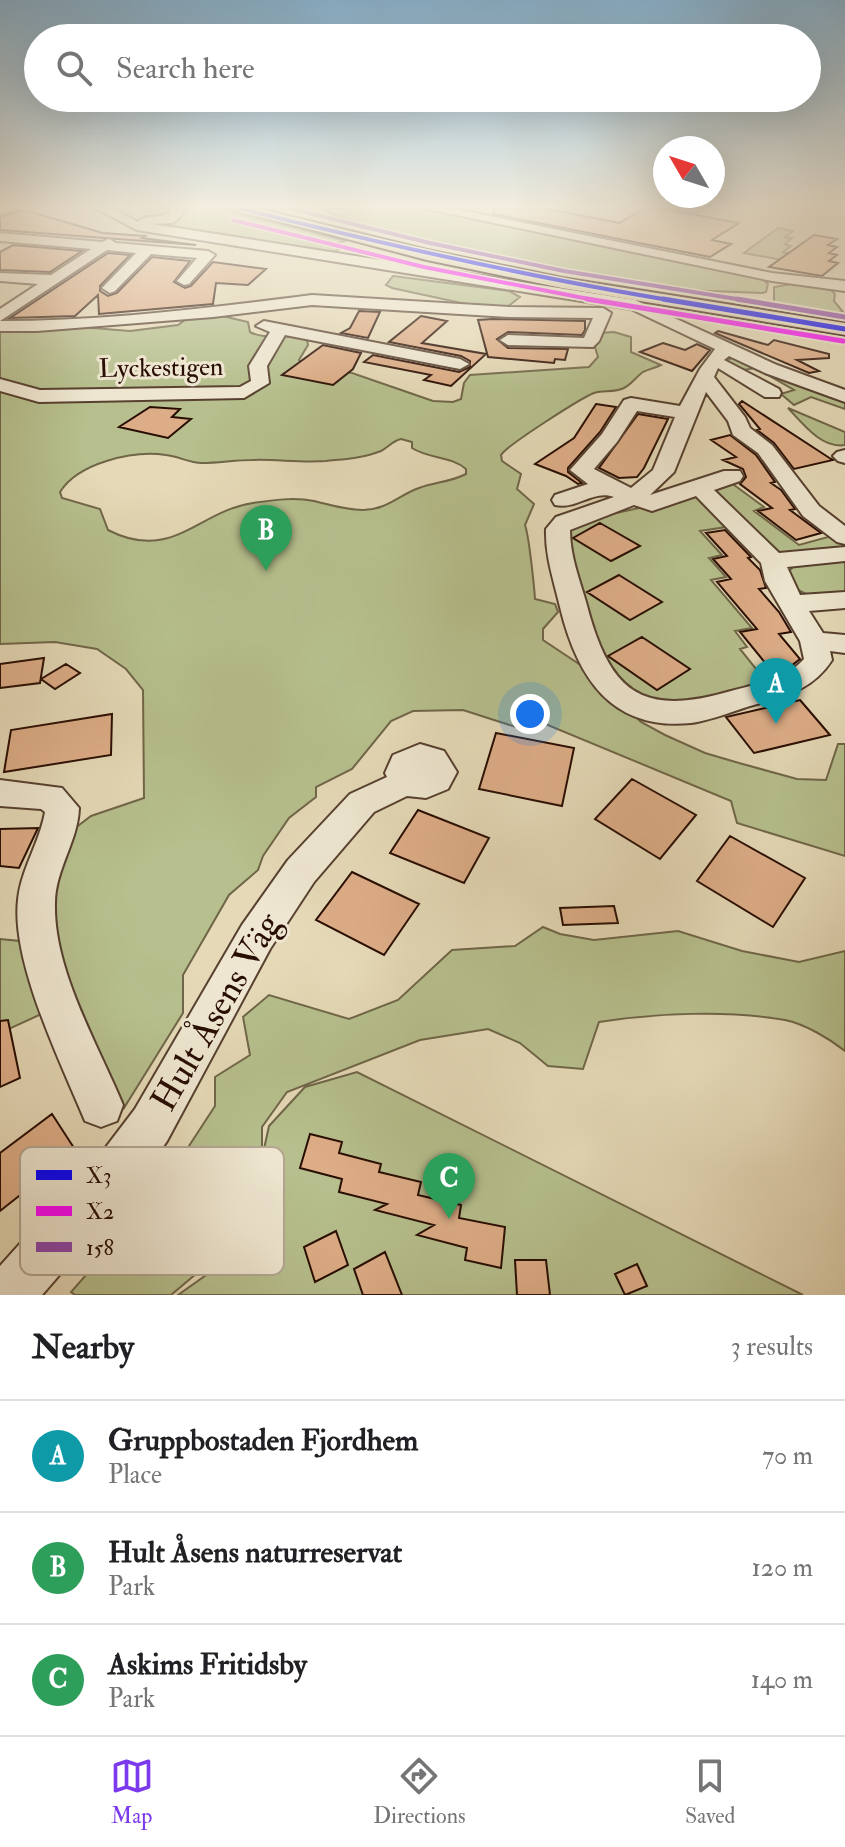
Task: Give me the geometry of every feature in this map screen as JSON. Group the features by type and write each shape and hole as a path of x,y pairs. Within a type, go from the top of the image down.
{"main road":[{"path":"493,268 845,329"},
{"path":"521,268 845,322"}],"street":[{"path":"0,316 71,268"},
{"path":"110,288 129,268"},
{"path":"184,281 195,268"},
{"path":"402,268 597,308"},
{"path":"732,268 845,286"},
{"path":"722,282 740,270"},
{"path":"0,277 54,280"},
{"path":"0,295 30,297"},
{"path":"0,326 37,326 213,312 330,295 509,312 597,308 640,311 772,393"},
{"path":"508,340 587,343 597,308"},
{"path":"213,312 225,318 460,364"},
{"name":"Lyckestigen","path":"0,385 39,396 244,392 260,383 259,362 280,329"},
{"path":"684,343 718,359 845,396"},
{"path":"700,488 773,561 778,581 814,641 818,660 813,669 782,687 693,711 675,713 645,708 628,702 608,687 595,671 580,638 558,529 564,522 635,498 663,472 687,413 718,359"},
{"path":"718,359 740,431 765,449 811,511 845,537"},
{"path":"805,382 843,375"},
{"path":"657,408 671,387"},
{"path":"687,413 631,404 610,438 581,467 583,473 605,486 652,504 732,476"},
{"path":"563,500 605,486"},
{"path":"773,561 845,554"},
{"path":"793,604 845,600"},
{"path":"814,641 845,644"},
{"name":"Hult Åsens Väg","path":"135,1147 151,1125 256,937 301,871 362,803 406,782"},
{"path":"0,793 50,797 62,808 61,819 41,872 36,904 38,931 64,1010 101,1105"},
{"name":"Hult Åsens Väg","path":"8,1295 26,1275"}],"green space":[{"path":"555,268 718,268 760,277 768,284 766,292 762,293 684,290"},
{"path":"393,276 509,291 520,297 506,308 489,309 392,288 386,285"},
{"path":"798,283 831,290 835,294 834,301 843,312 830,314 774,303 774,287"},
{"path":"218,315 248,322 250,332 257,335 307,340 308,345 299,360 302,364 352,373 433,401 453,402 461,399 464,383 470,375 589,367 598,357 594,344 600,333 614,332 631,337 631,352 661,365 643,372 624,388 586,397 501,455 502,461 521,474 517,489 534,504 525,525 535,599 555,604 558,612 543,629 543,640 582,666 641,722 705,753 797,779 826,780 838,744 845,744 845,856 737,823 731,801 543,723 516,727 463,710 413,711 391,721 352,769 316,787 316,797 289,818 263,856 258,870 229,895 183,975 183,1013 124,1108 115,1085 95,1053 53,942 46,914 66,835 91,816 144,798 143,690 126,669 97,649 55,642 0,644 0,328 68,326 130,331 178,325 189,317","holes":["401,439 412,442 412,448 460,465 466,469 466,474 419,488 371,509 350,509 299,499 253,503 216,515 168,538 150,541 130,539 108,530 100,509 62,498 60,492 80,473 123,457 153,454 202,463 317,461 368,455"]},
{"path":"734,357 845,398 845,409 811,397 794,405 781,394 794,390 756,368 743,370 725,361"},
{"path":"788,408 845,432 845,445 821,439"},
{"path":"730,482 764,507 754,511 799,545 835,535 845,543 845,552 772,554 712,492 712,488"},
{"path":"698,495 733,526 700,531 722,555 709,558 726,577 711,580 752,628 735,631 747,647 740,649 769,685 684,708 632,696 594,646 566,531 589,519"},
{"path":"845,558 845,597 830,598 826,593 810,596 792,587 788,572 795,565"},
{"path":"543,927 560,934 594,940 678,931 742,951 799,962 845,951 845,1051 817,1032 785,1020 716,1014 644,1016 599,1022 583,1069 548,1066 520,1043 488,1029 420,1040 287,1092 262,1127 262,1147 188,1147 215,1106 215,1077 250,1055 243,1017 269,995 349,1019 398,1000 452,950 515,946"},
{"path":"0,939 30,942 48,1011 0,1033"},
{"path":"357,1072 803,1295 178,1295 206,1275 284,1275 284,1147 264,1147 269,1126 305,1087"},
{"path":"86,1275 195,1275 171,1295 75,1295 71,1292"}],"building":[{"path":"0,268 55,268 50,272"},
{"path":"85,268 117,268 100,286 100,291 108,296 117,293 141,268 184,268 174,282 185,288 191,286 207,268 266,269 248,285 216,283 213,304 99,314 98,295 75,316 10,318"},
{"path":"777,268 831,268 822,276"},
{"path":"359,311 380,312 368,338 341,333 350,328"},
{"path":"421,316 447,321 422,343 486,354 451,386 424,380 431,375 364,362 373,355 459,372 470,367 470,361 461,356 389,342"},
{"path":"478,320 585,321 585,330 582,335 508,332 497,339 508,348 568,349 565,360 555,359 554,363 488,357"},
{"path":"718,331 768,345 774,340 829,354 829,358 797,360 819,371 809,373 715,333"},
{"path":"663,343 685,350 697,344 710,350 692,371 640,352"},
{"path":"323,345 361,353 353,369 333,385 282,375"},
{"path":"742,401 833,460 794,469 774,443 757,430 760,429 739,404"},
{"path":"596,404 616,407 600,432 568,468 568,472 582,483 578,484 535,464 574,438"},
{"path":"150,407 180,409 172,417 191,419 168,438 119,427"},
{"path":"638,414 668,419 637,477 619,478 599,468"},
{"path":"730,435 756,455 775,482 771,483 781,490 795,509 790,510 821,533 796,540 758,511 772,508 740,484 746,477 743,469 723,460 736,457 711,440"},
{"path":"600,523 640,546 611,561 573,538"},
{"path":"725,530 760,570 766,588 759,589 791,632 779,634 800,659 791,666 771,670 740,632 757,629 717,582 731,579 713,559 727,556 706,533"},
{"path":"619,575 662,602 630,620 587,592"},
{"path":"642,637 690,669 657,690 608,656"},
{"path":"44,658 40,683 0,688 0,664"},
{"path":"66,664 80,673 55,689 41,679"},
{"path":"800,700 830,735 754,753 726,717"},
{"path":"112,714 111,755 4,772 11,730"},
{"path":"496,733 574,748 562,806 479,789"},
{"path":"632,779 696,815 660,859 595,819"},
{"path":"418,810 489,838 464,883 390,853"},
{"path":"38,828 19,868 0,866 0,829"},
{"path":"730,836 805,878 773,927 697,881"},
{"path":"352,872 419,904 384,955 316,920"},
{"path":"614,906 618,923 563,925 560,908"},
{"path":"8,1020 20,1078 0,1087 0,1021"},
{"path":"52,1114 73,1147 20,1147 20,1195 0,1211 0,1153"},
{"path":"310,1134 342,1142 339,1153 381,1164 379,1172 421,1182 418,1195 461,1205 459,1218 505,1227 501,1268 465,1260 467,1248 417,1235 434,1225 375,1210 387,1204 339,1192 342,1179 300,1168"},
{"path":"336,1231 348,1265 315,1282 304,1247"},
{"path":"385,1252 402,1295 363,1295 354,1269"},
{"path":"515,1260 546,1260 550,1295 517,1295"},
{"path":"637,1264 647,1286 625,1295 615,1274"}],"transit line":[{"name":"X2","path":"431,268 560,295 843,341"},
{"name":"X3","path":"492,268 562,283 845,329"},
{"name":"158","path":"552,268 845,317"}],"place":[{"name":"Hult Åsens naturreservat","path":"266,571"},
{"name":"Gruppbostaden Fjordhem","path":"776,724"},
{"name":"Askims Fritidsby","path":"449,1219"}]}
